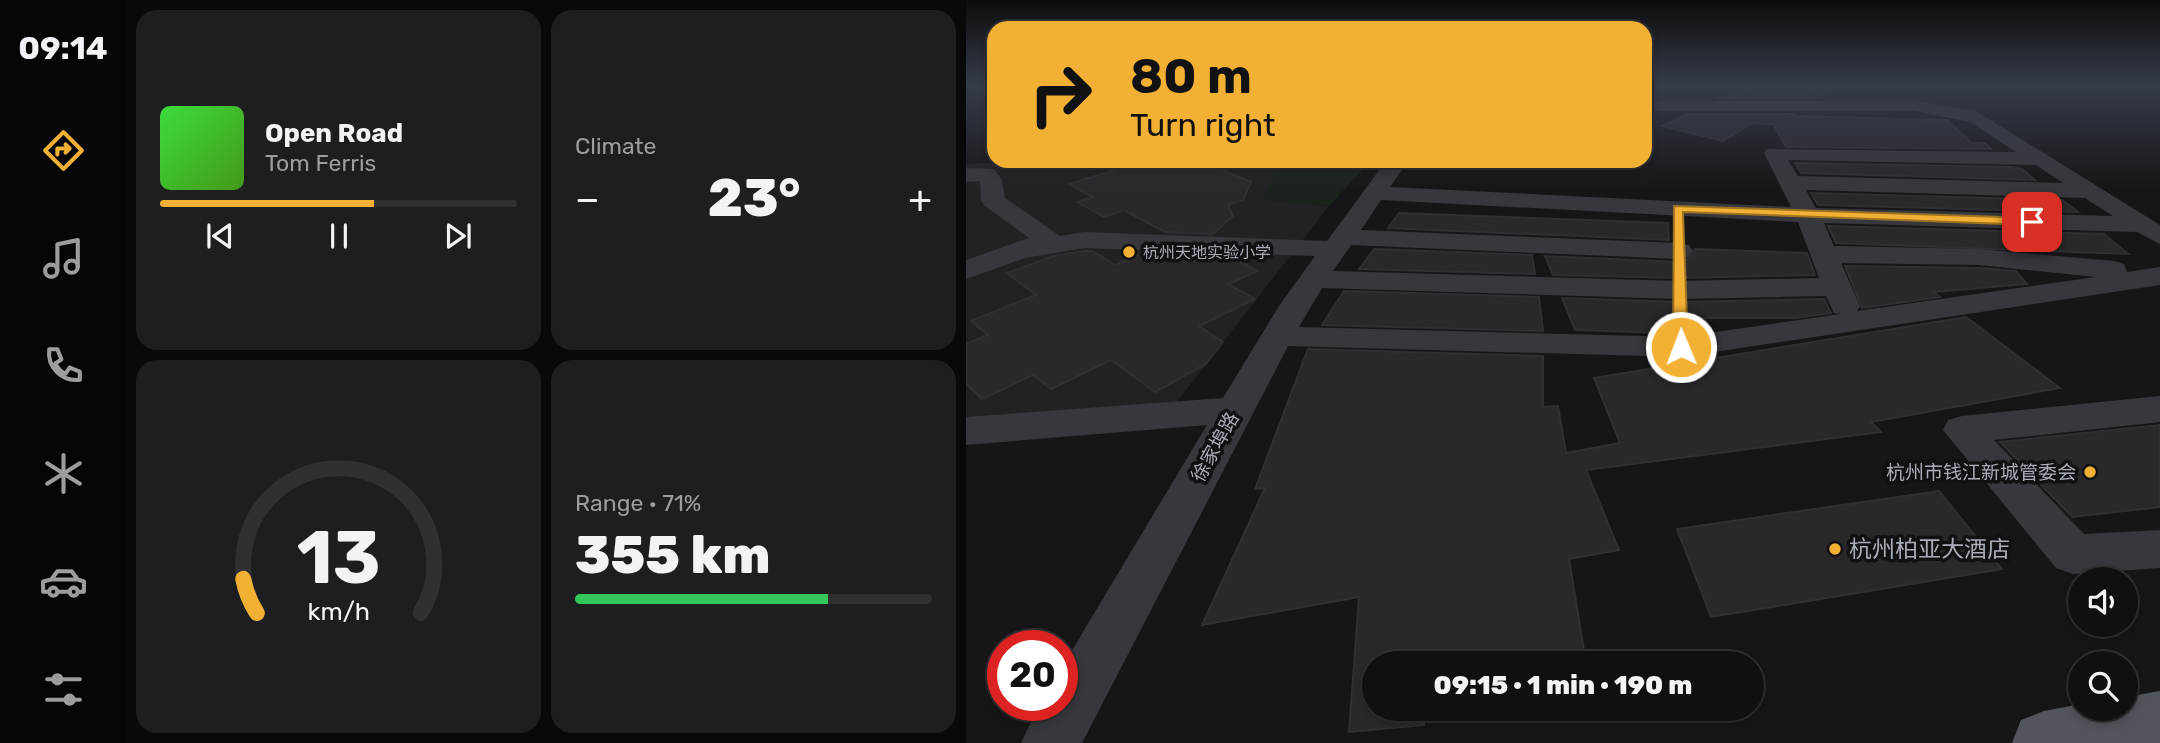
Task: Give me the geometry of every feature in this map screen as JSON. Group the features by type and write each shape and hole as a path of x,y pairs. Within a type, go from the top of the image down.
{"main road":[{"path":"2044,743 2160,723"}],"street":[{"path":"1867,120 1900,156 1979,257"},
{"path":"1980,120 2151,230"},
{"path":"1965,136 2007,137"},
{"path":"1851,322 1808,215 1774,153 2039,159"},
{"name":"徐家埠路","path":"1050,743 1277,336 1392,168"},
{"path":"966,175 986,174 991,180 993,201 1049,240 966,270"},
{"path":"1792,183 2091,191"},
{"path":"1374,193 2151,230"},
{"path":"1494,314 1536,201"},
{"path":"1678,208 1680,318"},
{"path":"1018,251 1084,240 1330,255 1520,245 1679,251"},
{"path":"1824,254 1979,257 2160,275"},
{"path":"1330,255 1494,314 1680,318 1837,287"},
{"path":"1277,336 1494,314 1851,322 2160,275"},
{"path":"2160,408 1962,430 2073,554 2160,549"},
{"path":"966,431 1235,410"}],"shaded area":[{"name":"杭州天地实验小学","path":"987,163 987,168 1277,168 1264,199 1329,206 1172,408 966,420 966,164"},
{"path":"1277,168 1364,168 1329,206 1263,199"}],"building":[{"path":"1675,120 1947,120 1972,143 1985,143 1991,149 1786,147 1773,124 1753,123 1723,141 1662,126"},
{"path":"1795,163 2011,167 2022,169 2035,180 1801,173"},
{"path":"1122,168 1218,168 1251,182 1243,200 1228,205 1233,216 1213,234 1165,232 1124,210 1104,217 1077,202 1093,197 1069,184"},
{"path":"1811,193 2062,200 2078,212 1818,205"},
{"path":"1399,213 1668,223 1669,240 1388,228"},
{"path":"1828,226 2104,234 2128,254 1836,243"},
{"path":"1374,249 1532,255 1535,274 1359,269"},
{"path":"1695,249 1807,253 1815,275 1679,278 1553,275 1545,256 1679,262 1691,258"},
{"path":"1092,251 1115,265 1144,253 1229,256 1258,271 1228,284 1255,299 1199,326 1223,342 1206,364 1155,392 1111,360 1051,389 1033,375 982,399 966,383 966,344 988,335 971,321 1036,295 1007,273 1054,256"},
{"path":"1845,266 2016,271 2027,284 1934,292 1940,297 1862,308"},
{"path":"1344,291 1539,297 1543,331 1322,325"},
{"path":"1562,298 1679,302 1824,299 1831,313 1796,318 1664,318 1666,333 1575,330"},
{"path":"1966,317 2060,388 1871,422 1881,432 1586,470 1619,550 1569,559 1584,651 1362,651 1362,721 1424,721 1424,725 1349,732 1359,597 1202,625 1265,488 1255,489 1308,349 1543,356 1543,407 1558,406 1566,453 1620,443 1594,378"},
{"name":"杭州市钱江新城管委会","path":"2160,425 2160,507 2072,517 2000,442"},
{"name":"杭州柏亚大酒店","path":"1939,491 2002,569 1711,617 1677,529"}],"place":[{"name":"杭州天地实验小学","path":"1129,252"},
{"name":"杭州市钱江新城管委会","path":"2090,472"},
{"name":"杭州柏亚大酒店","path":"1835,549"}],"route":[{"path":"1681,347 1678,208 2032,222"}]}
